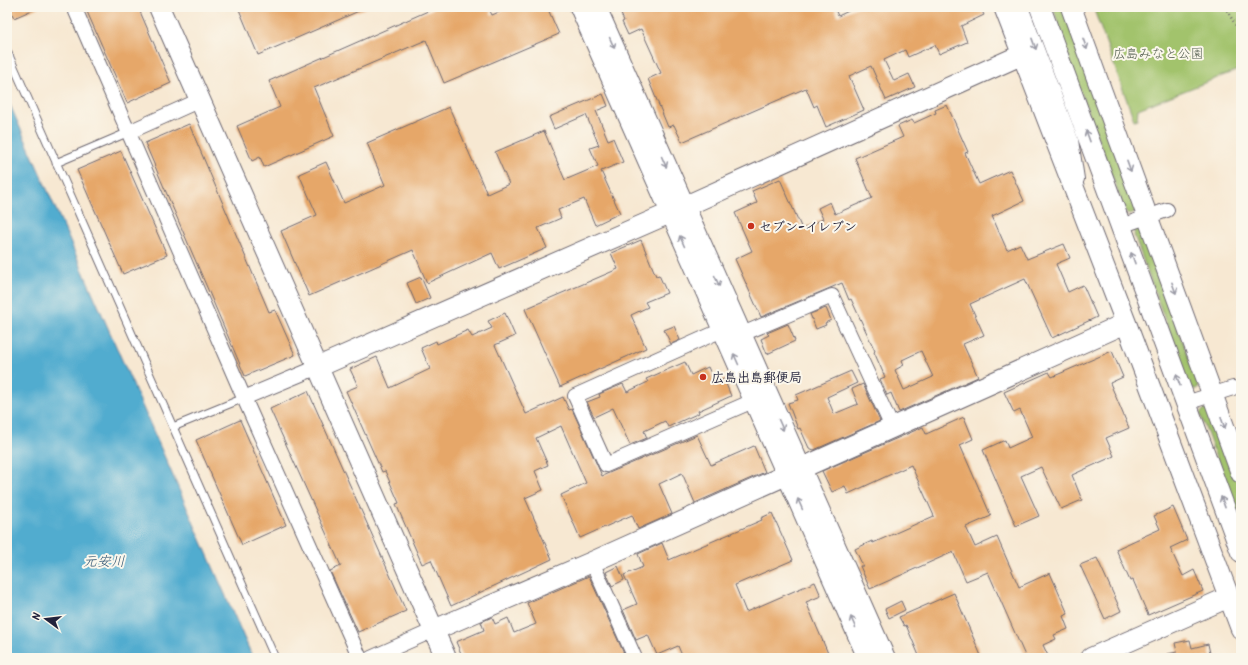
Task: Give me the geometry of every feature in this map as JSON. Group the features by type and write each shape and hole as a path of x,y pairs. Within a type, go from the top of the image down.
{"street":[{"path":"74,7 244,398 360,658"},
{"path":"158,7 446,658"},
{"path":"580,7 677,210 794,471 885,658"},
{"path":"596,7 677,210"},
{"path":"1004,7 1126,323 1241,629"},
{"path":"1021,7 1071,140 1082,212"},
{"path":"1040,7 1241,552"},
{"path":"1071,7 1241,473"},
{"path":"244,398 677,210 1022,55"},
{"path":"129,132 200,100"},
{"path":"1121,226 1167,210"},
{"path":"761,397 606,465 575,396 732,332 832,296 892,427"},
{"path":"371,658 592,562 1126,323"},
{"path":"1186,403 1233,388"},
{"path":"794,471 868,658"},
{"path":"592,562 634,658"},
{"path":"1091,658 1229,597"}],"lane":[{"path":"7,51 275,658"},
{"path":"56,163 129,132"},
{"path":"173,427 244,398"}],"path":[{"path":"1225,7 1240,34 1241,33"}],"green space":[{"path":"1053,7 1063,7 1136,210 1133,214 1129,214 1125,211 1071,66"},
{"name":"広島みなと公園","path":"1093,7 1241,7 1241,72 1235,71 1138,109 1137,119 1134,120"},
{"path":"1138,227 1142,227 1199,388 1198,389 1194,389 1189,386 1134,235 1135,230"},
{"path":"1205,409 1212,412 1241,490 1241,528 1200,413"}],"water":[{"name":"元安川","path":"7,98 253,658 7,658"}],"building":[{"path":"9,7 39,7 14,18"},
{"path":"85,7 138,7 171,83 127,103"},
{"path":"238,7 368,7 258,55"},
{"path":"437,7 488,7 492,15 511,7 547,7 559,34 444,83 426,40 314,88 334,136 264,167 260,157 252,161 237,126 280,107 269,81"},
{"path":"618,7 834,7 838,16 857,7 980,7 984,15 961,26 967,42 939,54 935,45 908,57 905,50 884,60 894,81 909,74 915,87 886,100 871,66 849,76 864,110 826,127 817,105 814,107 806,88 682,142 674,125 668,127 648,79 661,73 641,29 628,35 622,22 624,21"},
{"path":"603,94 608,106 596,111 608,140 613,138 623,162 601,171 620,213 595,225 584,199 558,210 561,218 538,228 547,248 499,269 492,253 427,283 413,250 309,296 281,231 317,215 299,174 326,162 344,203 385,185 367,143 449,107 487,194 509,184 495,152 544,131 565,180 598,166 590,148 599,145 586,115 554,129 549,117"},
{"path":"947,105 968,152 965,153 979,184 1010,170 1024,201 992,216 1007,250 1020,244 1027,259 1064,244 1070,258 1056,264 1068,292 1083,285 1097,317 1052,338 1025,279 970,304 984,335 963,344 978,377 899,412 891,393 887,395 880,379 885,377 874,352 875,351 842,283 761,317 735,259 752,251 735,213 757,203 752,191 780,179 802,229 823,219 818,208 830,202 835,214 872,198 855,158 903,137 898,126 912,120 914,123 936,113 935,110","holes":["921,351 933,377 904,390 895,370 904,365 902,360"]},
{"path":"189,124 269,312 275,310 295,355 245,376 145,143"},
{"path":"121,151 167,255 123,274 77,170"},
{"path":"641,240 656,276 659,275 667,293 645,302 648,307 631,315 646,348 560,387 525,309 618,269 611,253"},
{"path":"421,277 430,298 416,304 407,283"},
{"path":"826,308 831,320 825,323 826,325 816,329 810,314"},
{"path":"505,313 515,336 495,345 526,414 563,397 569,410 572,409 602,476 697,435 711,465 754,446 765,472 695,503 682,473 659,484 672,514 638,529 632,515 580,538 561,495 586,483 561,426 536,438 548,465 535,471 543,490 525,498 552,559 451,606 431,560 422,564 396,504 399,503 385,471 382,472 346,391 358,386 350,369 377,357 390,388 430,369 421,348 436,341 437,344 468,330 472,337 492,328 488,321"},
{"path":"788,324 795,341 767,354 761,339 769,335 767,333"},
{"path":"674,326 680,340 671,344 664,330"},
{"path":"1112,351 1123,377 1110,383 1129,428 1106,438 1114,456 1072,475 1082,500 1061,509 1041,467 1021,476 1039,516 1016,526 983,450 1005,440 1008,448 1032,437 1020,410 1014,413 1004,392 1049,372 1052,377"},
{"path":"685,362 691,375 708,367 715,383 724,379 731,396 668,427 665,421 644,431 647,438 630,445 613,408 594,417 587,402 600,397 599,394 623,384 627,392 648,382 646,379"},
{"path":"851,371 857,383 827,397 834,414 858,404 852,389 863,384 880,421 814,450 809,448 800,428 798,429 788,403 798,400 796,395"},
{"path":"308,391 406,611 358,632 330,571 341,566 270,409"},
{"path":"964,417 973,439 960,445 991,516 966,527 975,547 997,537 1019,587 1050,573 1068,614 1063,616 1068,629 1054,635 1056,639 1043,645 1049,658 1026,658 988,572 966,581 953,552 870,589 860,566 863,566 855,549 872,541 873,543 934,516 911,465 848,494 845,486 832,492 822,471 923,427 926,434"},
{"path":"240,420 286,525 242,545 196,440"},
{"path":"1173,507 1187,540 1170,548 1183,576 1194,570 1203,591 1148,615 1133,580 1130,581 1116,549 1160,529 1154,516"},
{"path":"772,513 793,560 735,585 746,612 815,582 821,596 806,602 830,658 683,658 678,646 657,655 648,635 636,640 623,610 637,604 624,575 643,567 638,554 662,543 669,560 762,520 761,518"},
{"path":"1097,558 1121,611 1105,619 1080,565"},
{"path":"618,566 624,580 612,586 606,572"},
{"path":"589,576 626,658 463,658 456,642 484,630 481,622 492,617 495,624 508,618 514,633 536,624 527,603"},
{"path":"954,593 982,658 920,658 906,625 904,626 899,617"},
{"path":"901,601 905,610 889,618 885,609"},
{"path":"1190,640 1192,648 1208,644 1211,658 1167,658 1167,654 1177,652 1175,643"}],"place":[{"name":"セブン-イレブン","path":"751,226"},
{"name":"広島出島郵便局","path":"703,377"}]}
